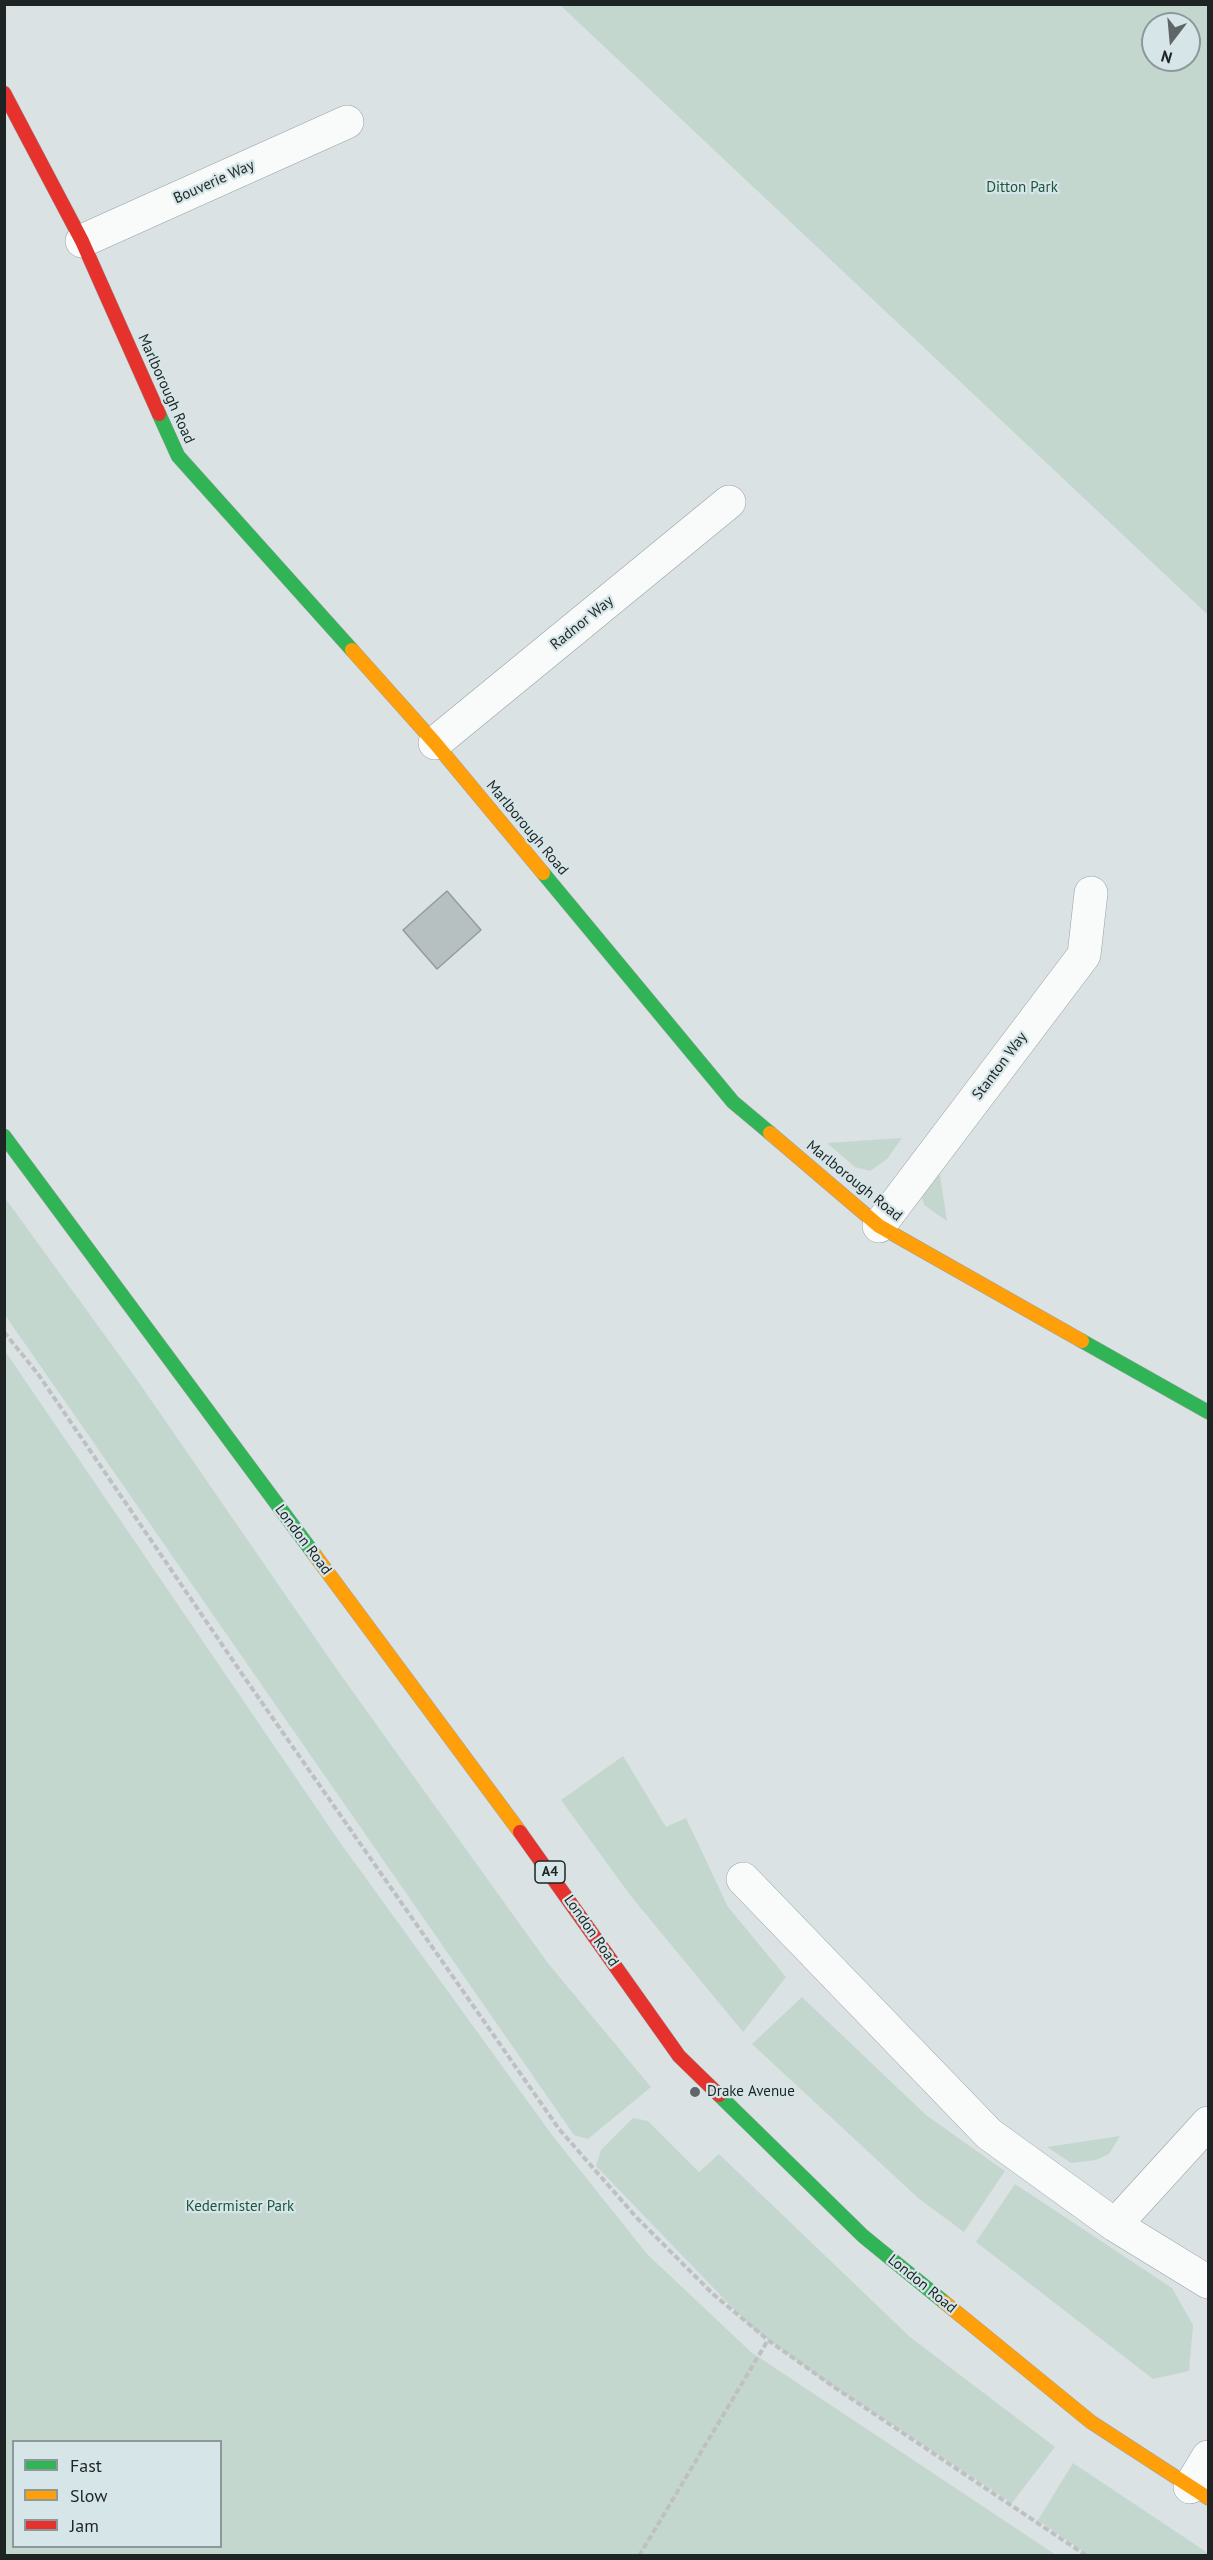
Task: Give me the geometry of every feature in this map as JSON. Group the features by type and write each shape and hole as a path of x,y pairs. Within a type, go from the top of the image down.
{"street":[{"name":"Marlborough Road","path":"4,93 82,241 178,456 435,743 733,1102 879,1226 1209,1412"},
{"name":"Bouverie Way","path":"82,241 347,122"},
{"name":"Radnor Way","path":"435,743 729,502"},
{"name":"Stanton Way","path":"879,1226 1084,955 1091,893"},
{"name":"London Road","path":"4,1136 544,1864 679,2056 863,2236 1092,2422 1199,2492"},
{"path":"743,1879 989,2134 1115,2225 1209,2282"},
{"path":"1115,2225 1209,2123"},
{"path":"1199,2492 1209,2457"}],"path":[{"path":"4,1332 38,1374 242,1674 559,2129 654,2235 713,2294 768,2340 834,2387 1087,2556"},
{"path":"639,2556 768,2340"}],"green space":[{"name":"Ditton Park","path":"560,5 1208,5 1208,615"},
{"path":"902,1138 887,1159 870,1171 855,1167 827,1143"},
{"path":"935,1143 947,1221 924,1205 917,1179"},
{"path":"5,1198 133,1374 338,1671 547,1962 651,2087 588,2139 574,2135 5,1315"},
{"name":"Kedermister Park","path":"5,1351 339,1841 552,2135 647,2254 751,2352 1056,2555 5,2555"},
{"path":"623,1756 666,1827 686,1818 728,1907 786,1977 743,2032 630,1895 561,1800"},
{"path":"802,1997 926,2115 1005,2171 964,2232 918,2198 752,2044"},
{"path":"633,2118 648,2121 699,2172 719,2154 910,2337 1055,2447 1012,2503 822,2379 751,2327 596,2166 601,2150"},
{"path":"1120,2136 1109,2154 1096,2160 1071,2163 1047,2147"},
{"path":"1015,2184 1172,2288 1193,2325 1189,2371 1153,2379 976,2242"},
{"path":"1073,2463 1208,2555 1088,2555 1038,2520"}],"building":[{"path":"447,891 481,930 437,969 403,930"}],"traffic: fast":[{"path":"159,414 178,456 352,650"},
{"path":"543,873 733,1102 770,1133"},
{"path":"4,1136 314,1554"},
{"path":"1082,1341 1208,1412"},
{"path":"719,2095 863,2236 944,2302"}],"traffic: slow":[{"path":"352,650 435,743 543,873"},
{"path":"770,1133 879,1226 1082,1341"},
{"path":"314,1554 520,1832"},
{"path":"944,2302 1091,2422 1208,2498"}],"traffic: jam":[{"path":"4,93 82,241 159,414"},
{"path":"520,1832 679,2056 719,2095"}],"place":[{"name":"Drake Avenue","path":"695,2092"}]}
